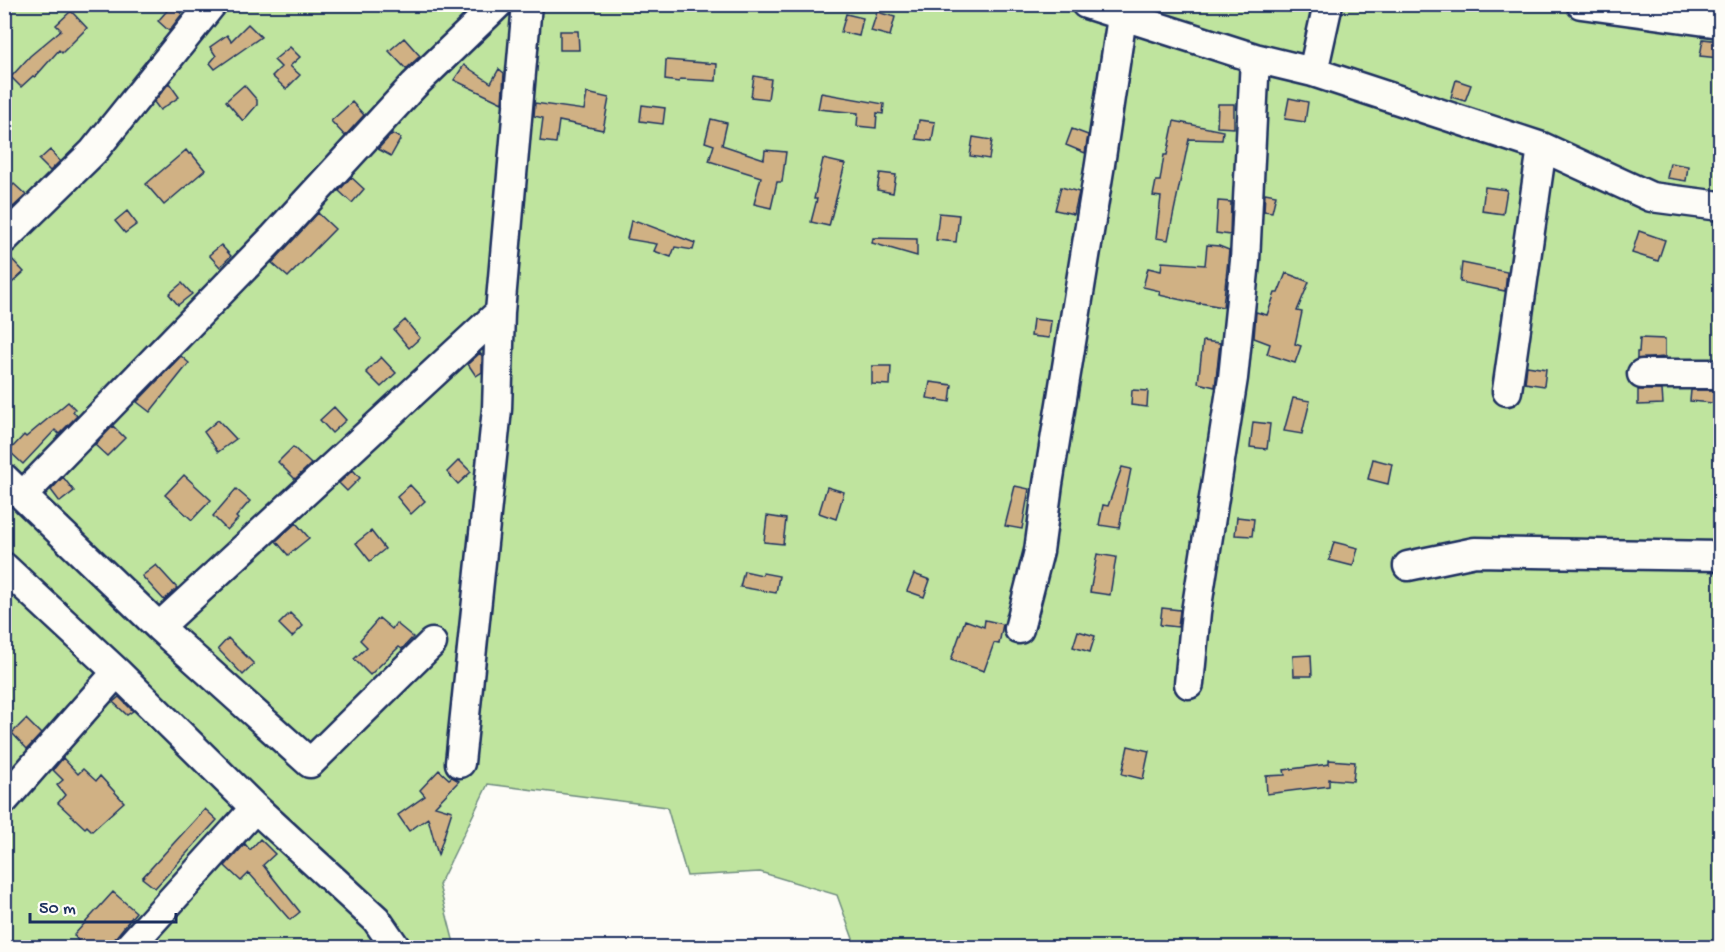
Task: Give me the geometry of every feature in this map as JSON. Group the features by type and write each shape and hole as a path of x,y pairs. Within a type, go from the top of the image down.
{"street":[{"path":"4,239 93,152 212,4"},
{"path":"432,644 310,763 159,627 14,487 274,237 414,85 498,4"},
{"path":"460,763 497,409 500,312 527,4"},
{"path":"1086,4 1255,58 1313,72 1542,147 1651,197 1720,206"},
{"path":"1313,72 1328,4"},
{"path":"1581,4 1720,23"},
{"path":"1019,630 1039,550 1122,17"},
{"path":"1189,684 1199,591 1233,378 1245,261 1255,58"},
{"path":"1507,391 1542,147"},
{"path":"159,627 500,312"},
{"path":"1642,374 1720,374"},
{"path":"1408,566 1475,552 1720,556"},
{"path":"4,567 117,672 255,808 376,920 396,948"},
{"path":"4,800 117,672"},
{"path":"128,948 255,808"}],"green space":[{"path":"5,5 1720,5 1720,947 856,947 837,895 760,872 687,876 667,807 488,784 439,885 455,947 5,948"}],"building":[{"path":"172,5 182,14 169,31 158,21"},
{"path":"71,11 87,28 62,53 59,50 35,77 33,76 21,87 11,77 30,56 61,30 56,25"},
{"path":"877,12 895,17 890,36 871,31"},
{"path":"846,14 863,18 859,36 841,32"},
{"path":"248,24 261,37 215,69 210,63 216,56 210,47 227,35 231,41"},
{"path":"560,31 578,31 579,50 560,50"},
{"path":"404,38 420,56 406,69 389,51"},
{"path":"1703,39 1720,41 1719,58 1700,56"},
{"path":"290,47 300,57 290,66 300,75 286,89 272,76 281,67 274,60"},
{"path":"666,60 717,64 716,81 665,80"},
{"path":"464,65 491,83 499,69 504,73 502,103 454,80"},
{"path":"754,76 771,79 768,99 751,97"},
{"path":"1456,80 1471,85 1465,101 1451,97"},
{"path":"169,83 179,97 160,110 154,102"},
{"path":"244,85 257,100 257,105 243,121 226,101"},
{"path":"587,93 609,98 603,130 559,121 556,143 540,141 543,118 534,116 535,103 584,110"},
{"path":"821,93 884,104 883,114 877,113 876,128 857,126 858,113 818,109"},
{"path":"1289,98 1308,102 1305,122 1285,119"},
{"path":"352,102 364,115 345,136 331,121"},
{"path":"1218,104 1234,104 1234,128 1217,127"},
{"path":"642,105 665,108 663,124 640,121"},
{"path":"711,119 727,123 722,145 764,159 765,150 786,152 782,182 777,182 771,208 754,204 761,177 709,161 714,145 705,142"},
{"path":"919,120 935,122 932,141 916,139"},
{"path":"1174,121 1223,131 1222,140 1189,139 1168,240 1156,238 1161,197 1153,196 1156,181 1160,181 1164,155 1167,155"},
{"path":"1072,129 1088,135 1085,153 1066,145"},
{"path":"392,134 401,138 391,156 378,149"},
{"path":"973,137 992,140 989,159 970,156"},
{"path":"50,150 60,161 50,171 39,160"},
{"path":"186,150 205,170 164,205 146,184"},
{"path":"823,159 845,164 829,226 811,222"},
{"path":"1670,163 1688,166 1686,181 1667,178"},
{"path":"880,173 896,175 893,193 877,190"},
{"path":"351,177 364,189 352,203 339,191"},
{"path":"14,184 26,195 13,207 4,200 4,194"},
{"path":"1061,187 1079,192 1074,214 1055,210"},
{"path":"1485,187 1507,190 1503,214 1482,211"},
{"path":"1265,193 1276,195 1272,212 1264,211"},
{"path":"1218,201 1231,202 1230,235 1216,233"},
{"path":"127,211 137,224 125,233 115,221"},
{"path":"318,213 335,229 288,277 272,263"},
{"path":"939,213 959,215 956,242 936,240"},
{"path":"631,221 637,221 695,243 693,250 675,247 671,257 654,251 657,244 627,239"},
{"path":"1639,231 1665,240 1658,261 1632,253"},
{"path":"873,238 917,239 917,256 872,243"},
{"path":"221,245 231,256 220,267 209,255"},
{"path":"1207,245 1229,250 1223,307 1159,295 1160,291 1143,287 1148,268 1161,271 1162,262 1205,265"},
{"path":"4,255 8,255 24,272 4,290"},
{"path":"1462,263 1507,272 1505,291 1460,282"},
{"path":"1286,273 1309,282 1297,311 1302,312 1295,344 1301,346 1295,363 1267,354 1270,344 1254,338 1256,312 1267,315"},
{"path":"182,283 192,294 178,305 169,294"},
{"path":"1033,319 1051,321 1049,338 1031,336"},
{"path":"405,320 420,338 409,348 394,330"},
{"path":"1640,338 1665,339 1665,357 1637,359"},
{"path":"1203,341 1220,343 1215,387 1198,383"},
{"path":"480,353 482,372 476,376 468,364"},
{"path":"181,356 189,363 150,412 137,402"},
{"path":"381,357 396,373 381,387 366,372"},
{"path":"872,366 891,366 890,385 872,384"},
{"path":"1527,366 1546,369 1544,386 1525,383"},
{"path":"930,382 952,385 950,402 927,398"},
{"path":"1132,390 1148,391 1147,407 1131,405"},
{"path":"1638,390 1662,390 1663,404 1638,405"},
{"path":"1691,390 1714,390 1713,403 1690,401"},
{"path":"1293,398 1310,401 1302,434 1284,431"},
{"path":"68,402 75,409 73,411 77,416 59,434 55,430 23,464 9,451 24,435 26,437"},
{"path":"334,407 346,420 332,433 320,420"},
{"path":"218,420 236,439 218,452 204,432"},
{"path":"1253,422 1270,424 1267,449 1250,447"},
{"path":"113,426 125,438 107,456 95,445"},
{"path":"293,447 311,464 295,479 278,462"},
{"path":"1373,459 1392,464 1388,484 1368,479"},
{"path":"459,460 471,472 458,484 447,472"},
{"path":"1122,467 1131,469 1119,528 1099,525 1103,505 1108,506"},
{"path":"353,470 360,478 347,491 339,483"},
{"path":"184,475 211,500 192,520 165,495"},
{"path":"63,477 74,491 60,502 51,490"},
{"path":"410,485 425,501 411,514 397,497"},
{"path":"1015,486 1029,489 1022,529 1005,526"},
{"path":"827,487 844,492 836,519 819,513"},
{"path":"236,489 250,501 227,530 213,516"},
{"path":"767,516 786,519 783,544 764,542"},
{"path":"1237,517 1254,519 1252,536 1235,535"},
{"path":"296,523 309,538 288,555 276,541"},
{"path":"371,531 385,549 370,561 356,543"},
{"path":"1334,542 1358,548 1353,566 1329,560"},
{"path":"1097,554 1116,557 1110,595 1090,592"},
{"path":"156,565 177,588 164,600 142,576"},
{"path":"744,571 779,576 776,593 740,587"},
{"path":"914,574 930,580 924,597 907,591"},
{"path":"1162,608 1180,610 1178,627 1160,625"},
{"path":"290,613 303,626 292,637 279,624"},
{"path":"379,618 392,629 396,623 413,637 370,675 354,659 367,647 360,640"},
{"path":"965,620 984,627 985,620 1003,624 999,644 994,643 984,671 951,660"},
{"path":"1078,631 1095,636 1090,652 1073,647"},
{"path":"228,638 254,664 243,675 218,649"},
{"path":"1311,655 1312,676 1294,676 1293,656"},
{"path":"119,697 133,711 127,715 113,702"},
{"path":"26,719 41,734 27,749 12,733"},
{"path":"1128,746 1149,751 1143,779 1122,774"},
{"path":"63,758 78,774 83,769 96,781 100,776 124,802 92,831 87,826 85,828 58,803 65,795 57,785 63,780 53,770"},
{"path":"1329,760 1355,762 1353,781 1329,779 1329,786 1267,794 1266,776 1285,775 1284,770 1329,764"},
{"path":"439,770 449,779 452,777 459,781 435,806 452,811 438,855 428,818 409,831 398,815 425,796 420,790"},
{"path":"205,809 217,820 155,888 142,878"},
{"path":"260,839 275,854 263,865 300,912 290,920 249,873 241,881 225,866 245,844 250,850"},
{"path":"113,892 136,912 107,948 83,948 74,935"}]}
